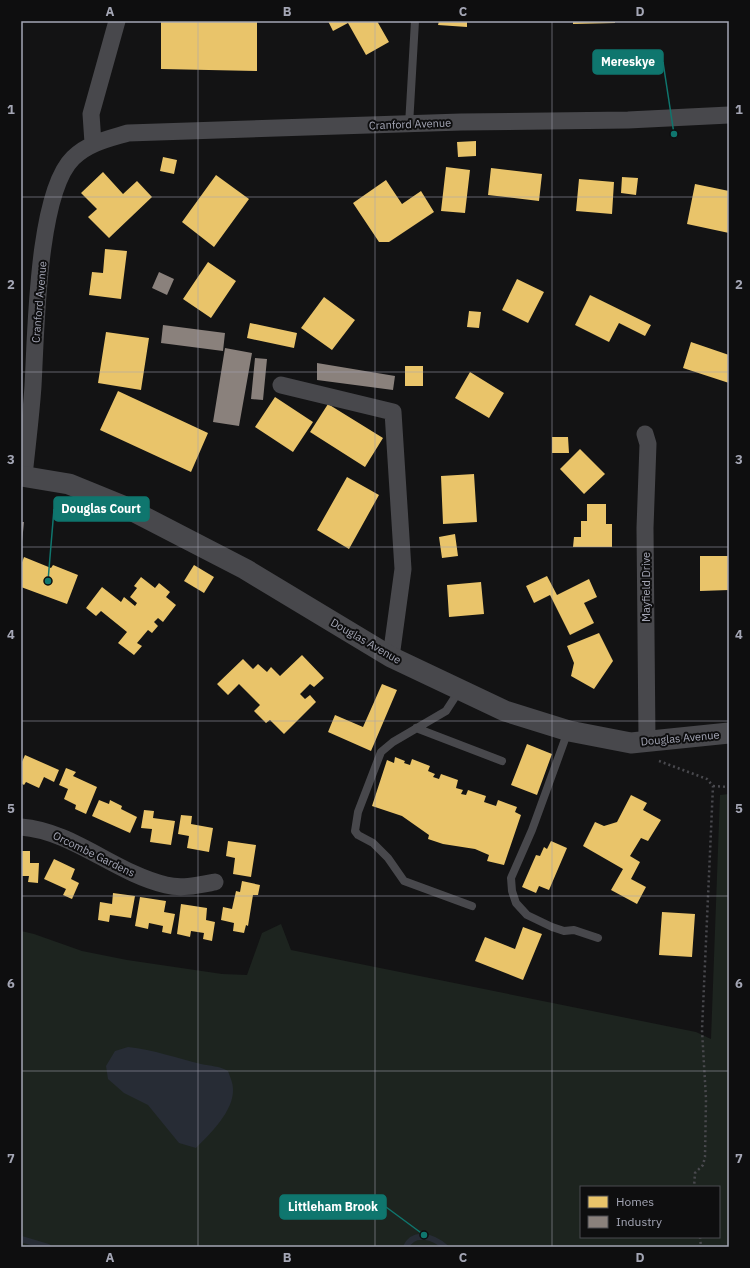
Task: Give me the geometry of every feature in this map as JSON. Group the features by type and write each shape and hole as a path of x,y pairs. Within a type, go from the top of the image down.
{"street":[{"path":"93,143 91,114 117,21"},
{"name":"Cranford Avenue","path":"23,476 33,386 36,314 46,225 58,183 72,158 93,143 128,133 572,120 628,120 729,115"},
{"path":"281,385 393,412 403,569 391,657"},
{"name":"Mayfield Drive","path":"639,741 648,444 645,434"},
{"name":"Douglas Avenue","path":"23,476 69,484 123,506 245,569 391,657 459,691 505,711 569,731 639,741 729,733"},
{"name":"Orcombe Gardens","path":"21,827 36,828 58,835 106,861 167,885 193,886 215,882"}],"lane":[{"path":"409,125 415,21"},
{"path":"459,691 446,711 393,742 381,752 358,812 354,830 358,835 373,843 388,858 404,881 472,906"},
{"path":"416,728 502,761"},
{"path":"569,731 532,830 511,878 512,891 516,903 527,915 564,931 574,930 598,938"}],"path":[{"path":"639,741 648,757 707,779 713,786 702,1030 706,1099 705,1157 703,1165 695,1173 694,1186"},
{"path":"713,786 729,787"}],"shaded area":[{"path":"729,794 729,1247 21,1247 21,931 82,951 127,960 222,974 247,975 262,933 281,924 291,950 696,1032 711,1039 720,795"},
{"path":"128,1047 156,1052 218,1067 228,1071 233,1089 230,1106 220,1122 196,1148 179,1143 148,1105 124,1093 108,1079 106,1066 115,1051"}],"building: Homes":[{"path":"161,21 257,21 257,71 161,69"},
{"path":"328,21 377,21 389,42 366,55 348,23 333,31"},
{"path":"439,21 467,21 467,27 438,25"},
{"path":"573,21 615,21 615,23 573,24"},
{"path":"476,141 476,156 458,157 457,142"},
{"path":"163,157 177,160 174,174 160,171"},
{"path":"446,167 470,170 465,213 441,211"},
{"path":"491,168 542,174 539,201 488,195"},
{"path":"103,172 123,194 137,181 152,197 109,238 88,217 97,209 81,193"},
{"path":"216,175 249,199 214,247 182,222"},
{"path":"622,177 638,178 636,195 621,193"},
{"path":"579,179 614,182 612,214 576,211"},
{"path":"386,180 402,204 421,191 434,212 389,242 379,242 353,203"},
{"path":"695,184 729,191 729,233 687,224"},
{"path":"105,249 127,251 121,299 89,295 92,272 103,273"},
{"path":"208,262 236,281 211,318 183,299"},
{"path":"517,279 544,292 528,323 502,310"},
{"path":"590,295 651,325 645,336 619,323 609,342 575,325"},
{"path":"324,297 355,320 332,350 301,328"},
{"path":"469,311 481,312 479,328 467,327"},
{"path":"250,323 297,333 294,348 247,338"},
{"path":"106,332 149,338 141,390 98,383"},
{"path":"691,342 729,355 729,383 683,368"},
{"path":"405,366 423,366 423,386 405,386"},
{"path":"470,372 504,393 489,418 455,398"},
{"path":"118,391 208,433 191,472 100,430"},
{"path":"275,397 313,422 293,452 255,427"},
{"path":"328,404 383,438 365,467 310,432"},
{"path":"552,437 568,437 569,453 552,453"},
{"path":"580,449 605,474 584,494 560,469"},
{"path":"474,474 477,522 443,524 441,476"},
{"path":"347,477 379,495 349,549 317,530"},
{"path":"587,504 606,504 606,524 612,524 612,547 573,547 574,537 581,537 581,521 587,521"},
{"path":"455,534 458,556 442,558 439,537"},
{"path":"700,556 729,556 729,590 700,591"},
{"path":"24,557 51,568 53,565 78,575 67,604 21,587 21,565"},
{"path":"194,565 214,577 204,593 184,581"},
{"path":"547,576 557,595 589,579 597,597 584,603 594,623 570,635 550,595 534,603 526,586"},
{"path":"141,577 155,588 159,583 170,592 166,597 176,605 163,622 158,618 154,622 158,626 152,633 148,630 137,643 142,646 134,655 118,643 127,632 101,611 96,616 86,608 102,587 121,602 124,597 135,606 137,603 130,597 137,588 134,586"},
{"path":"481,582 484,614 449,617 447,585"},
{"path":"599,633 613,661 594,689 571,676 574,663 567,646"},
{"path":"302,655 324,678 314,687 310,684 300,694 305,699 310,695 316,702 284,734 270,720 266,723 254,711 260,705 239,684 228,695 217,684 243,659 253,669 258,664 267,672 271,667 280,676"},
{"path":"382,684 397,690 371,751 328,732 335,715 363,727"},
{"path":"527,744 552,754 537,795 511,785"},
{"path":"25,755 59,770 54,782 44,777 39,788 26,782 24,785 21,783 21,764"},
{"path":"395,757 410,765 412,759 430,766 428,771 435,774 433,777 439,779 441,774 458,780 456,788 463,790 461,794 466,795 468,790 486,796 484,802 496,806 498,800 517,807 515,812 521,815 504,865 487,861 489,855 475,849 443,844 428,839 429,835 402,816 372,806 387,760 394,763"},
{"path":"66,768 76,772 73,776 97,787 86,814 75,809 76,805 64,799 68,789 59,785"},
{"path":"631,795 647,803 643,810 661,820 648,841 641,838 630,856 640,862 631,879 646,887 637,904 611,890 623,869 583,846 595,822 604,826 617,822"},
{"path":"99,800 109,804 110,800 122,806 121,809 137,817 130,833 92,816"},
{"path":"144,810 154,811 153,818 175,821 171,845 150,842 152,829 141,828"},
{"path":"181,815 192,816 191,824 213,828 209,852 187,848 189,836 178,834"},
{"path":"228,841 256,845 251,877 233,874 235,858 226,856"},
{"path":"551,841 567,848 549,890 539,886 536,893 522,887 536,855 540,856 544,847 547,849"},
{"path":"21,851 30,851 30,863 39,863 38,883 28,882 29,876 21,876"},
{"path":"54,859 75,869 71,879 79,883 72,899 63,895 66,889 44,879"},
{"path":"242,881 260,885 258,895 253,895 248,926 246,925 244,933 233,931 234,923 221,920 223,907 232,909 236,891 240,892"},
{"path":"113,893 135,896 131,918 110,915 109,922 98,920 100,902 112,904"},
{"path":"140,897 166,901 164,912 175,914 171,934 162,932 163,926 149,923 148,929 135,926"},
{"path":"181,904 207,908 206,920 215,922 212,941 203,939 204,933 191,931 190,937 177,934"},
{"path":"662,912 695,914 692,957 659,955"},
{"path":"523,927 542,934 523,980 475,961 485,937 515,949"}],"building: Industry":[{"path":"159,272 174,279 167,295 152,288"},
{"path":"163,325 225,333 223,351 161,343"},
{"path":"225,348 252,353 239,426 213,422"},
{"path":"255,358 267,359 263,400 251,399"},
{"path":"317,363 395,376 393,390 317,380"},
{"path":"21,522 24,522 22,542 21,542"}],"waterway":[{"path":"406,1247 414,1238 419,1237 430,1238 445,1247"},
{"path":"21,1239 48,1247"}],"place":[{"name":"Mereskye","path":"674,134"},
{"name":"Douglas Court","path":"48,581"},
{"name":"Littleham Brook","path":"424,1235"}]}
